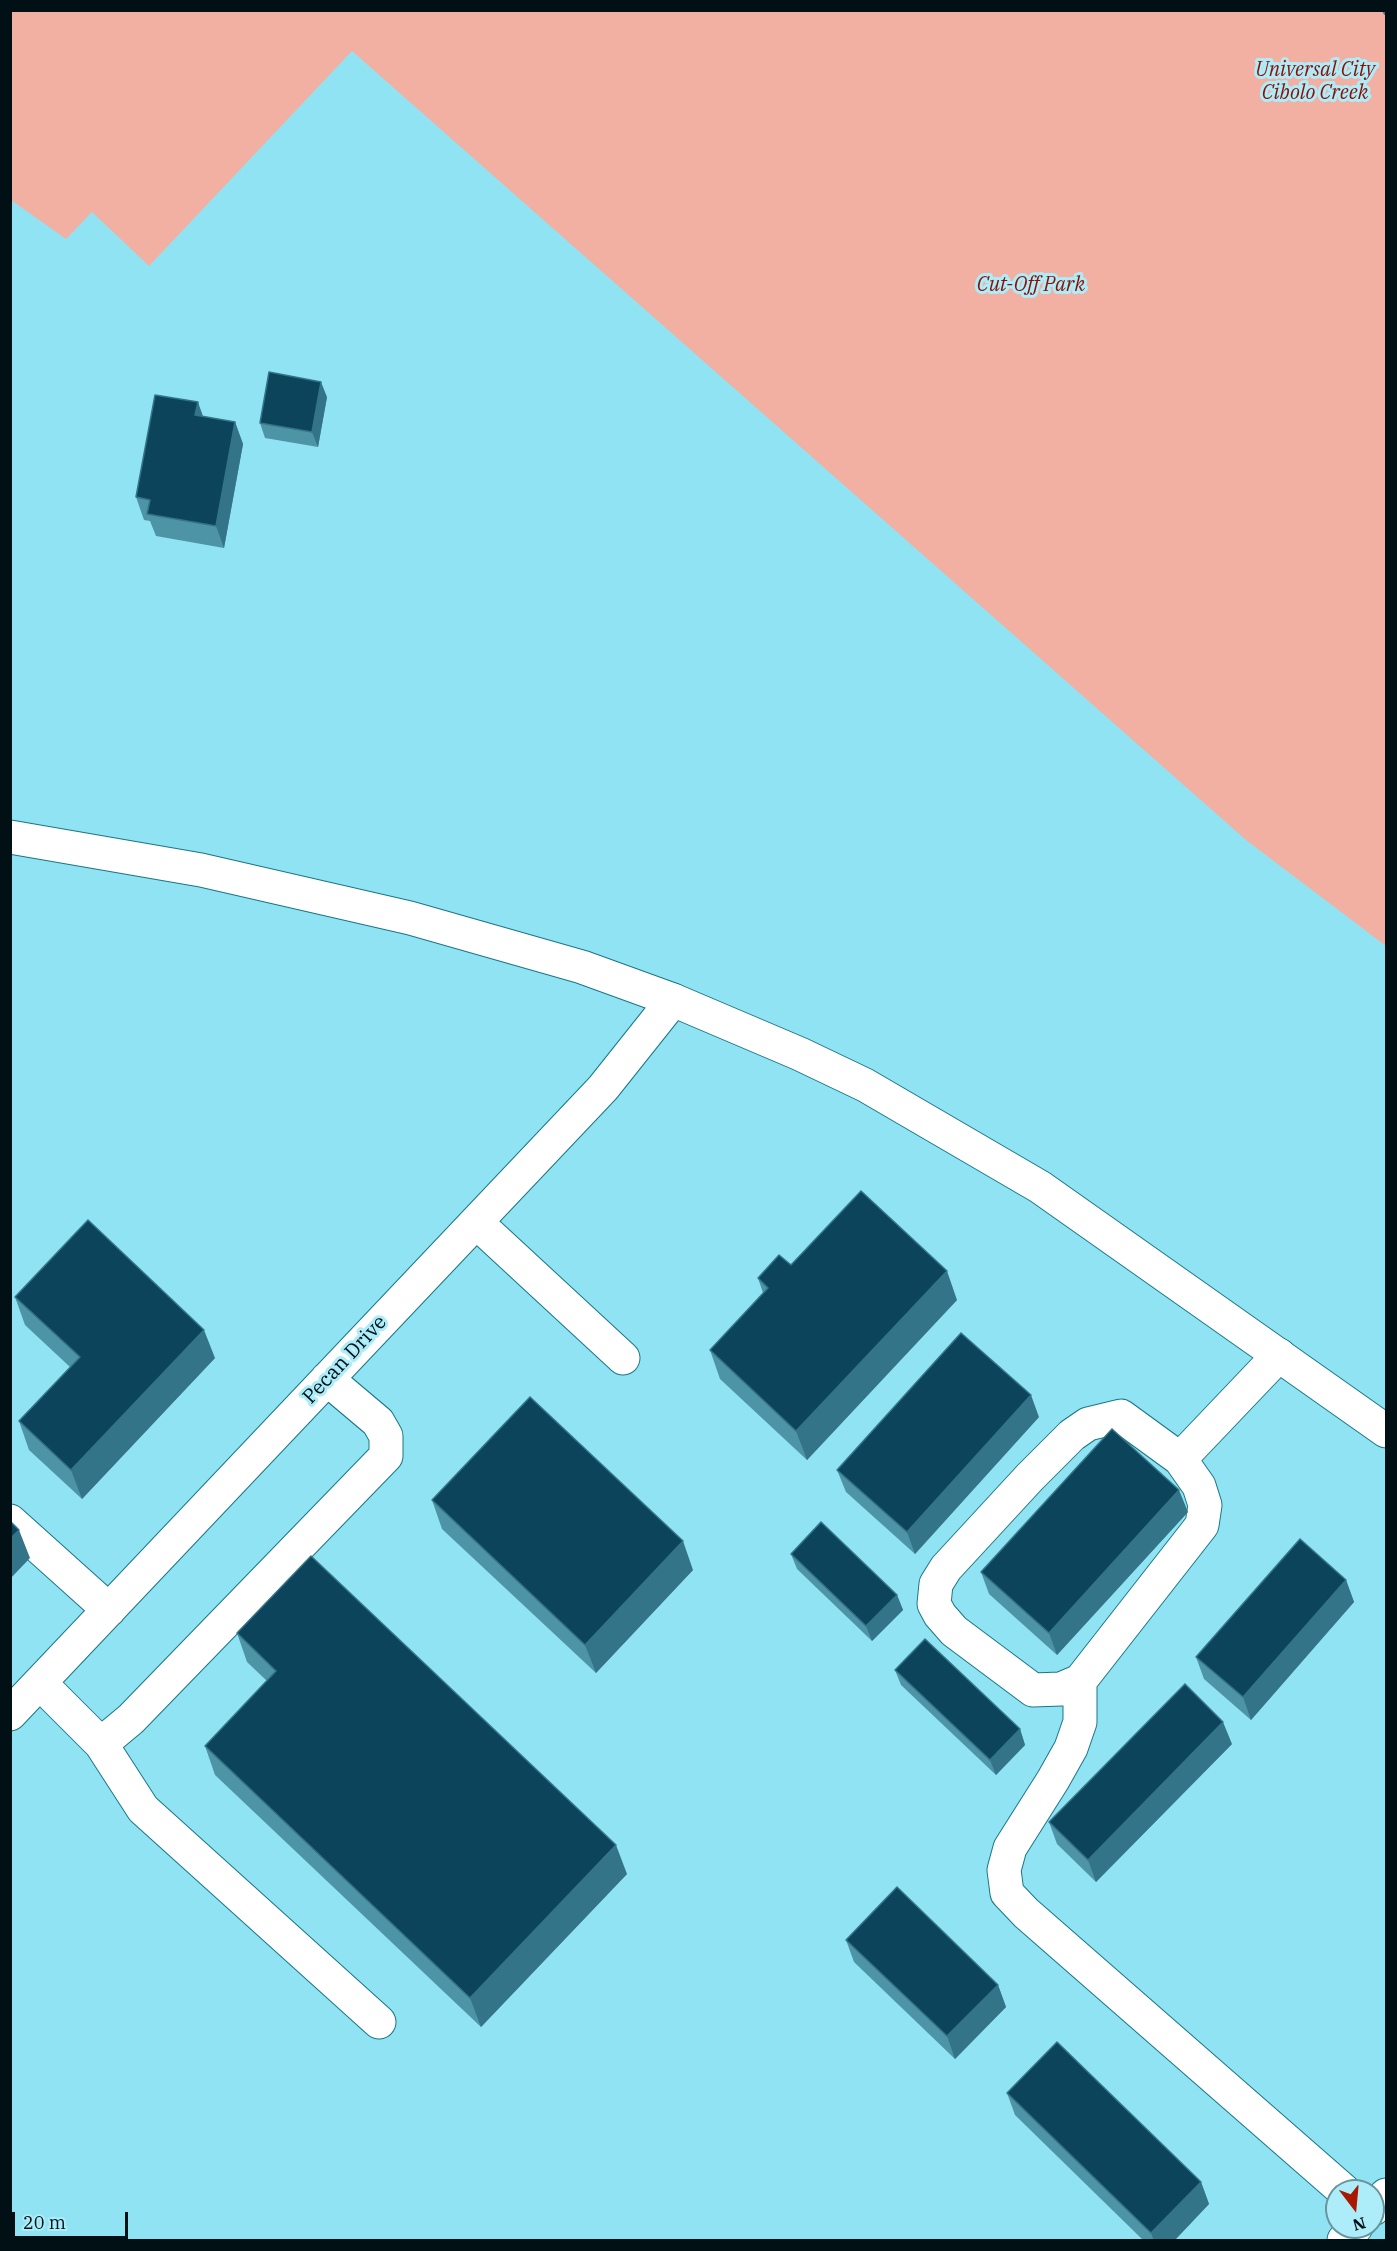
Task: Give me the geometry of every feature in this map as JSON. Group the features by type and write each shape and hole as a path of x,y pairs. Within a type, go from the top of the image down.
{"main road":[{"path":"10,837 201,870 410,918 582,967 673,999 866,1085 1030,1181 1386,1431"},
{"name":"Pecan Drive","path":"10,1714 603,1088 673,999"},
{"path":"476,1222 623,1358"},
{"path":"1180,1459 1279,1355"},
{"path":"101,1744 131,1719 386,1455 386,1436 378,1422 327,1379"},
{"path":"1121,1416 1180,1459 1199,1486 1205,1505 1202,1525 1080,1681 1061,1689 1033,1690 954,1631 940,1615 934,1604 936,1584 946,1568 1030,1477 1072,1435 1088,1424 1121,1416"},
{"path":"10,1521 109,1610"},
{"path":"1080,1681 1080,1722 1071,1748 1010,1848 1004,1870 1007,1893 1330,2179"},
{"path":"40,1683 101,1744 143,1809 379,2022"}],"green space":[{"name":"Cut-Off Park","path":"11,10 1386,11 1386,946 1246,840 352,51 149,266 92,212 66,239 11,200"}],"building":[{"path":"269,372 321,382 312,432 260,423"},
{"path":"155,395 198,402 195,415 235,422 216,526 147,514 150,500 136,497"},
{"path":"861,1191 947,1271 796,1431 710,1350 768,1288 758,1278 779,1255 791,1265"},
{"path":"88,1220 204,1330 71,1470 19,1421 80,1357 15,1297"},
{"path":"961,1333 1031,1395 907,1532 837,1470"},
{"path":"530,1397 683,1541 585,1645 432,1500"},
{"path":"1112,1429 1179,1490 1049,1633 981,1572"},
{"path":"10,1521 19,1530 10,1539"},
{"path":"821,1522 897,1595 866,1626 791,1554"},
{"path":"1300,1539 1346,1580 1243,1697 1196,1657"},
{"path":"311,1556 616,1845 470,1998 205,1746 276,1671 237,1633"},
{"path":"925,1639 1020,1729 990,1760 895,1670"},
{"path":"1185,1684 1223,1722 1088,1860 1049,1822"},
{"path":"897,1887 998,1985 947,2036 846,1940"},
{"path":"1057,2042 1201,2182 1151,2233 1007,2093"}],"park label":[{"name":"Universal City Cibolo Creek","path":"1315,82"}]}
